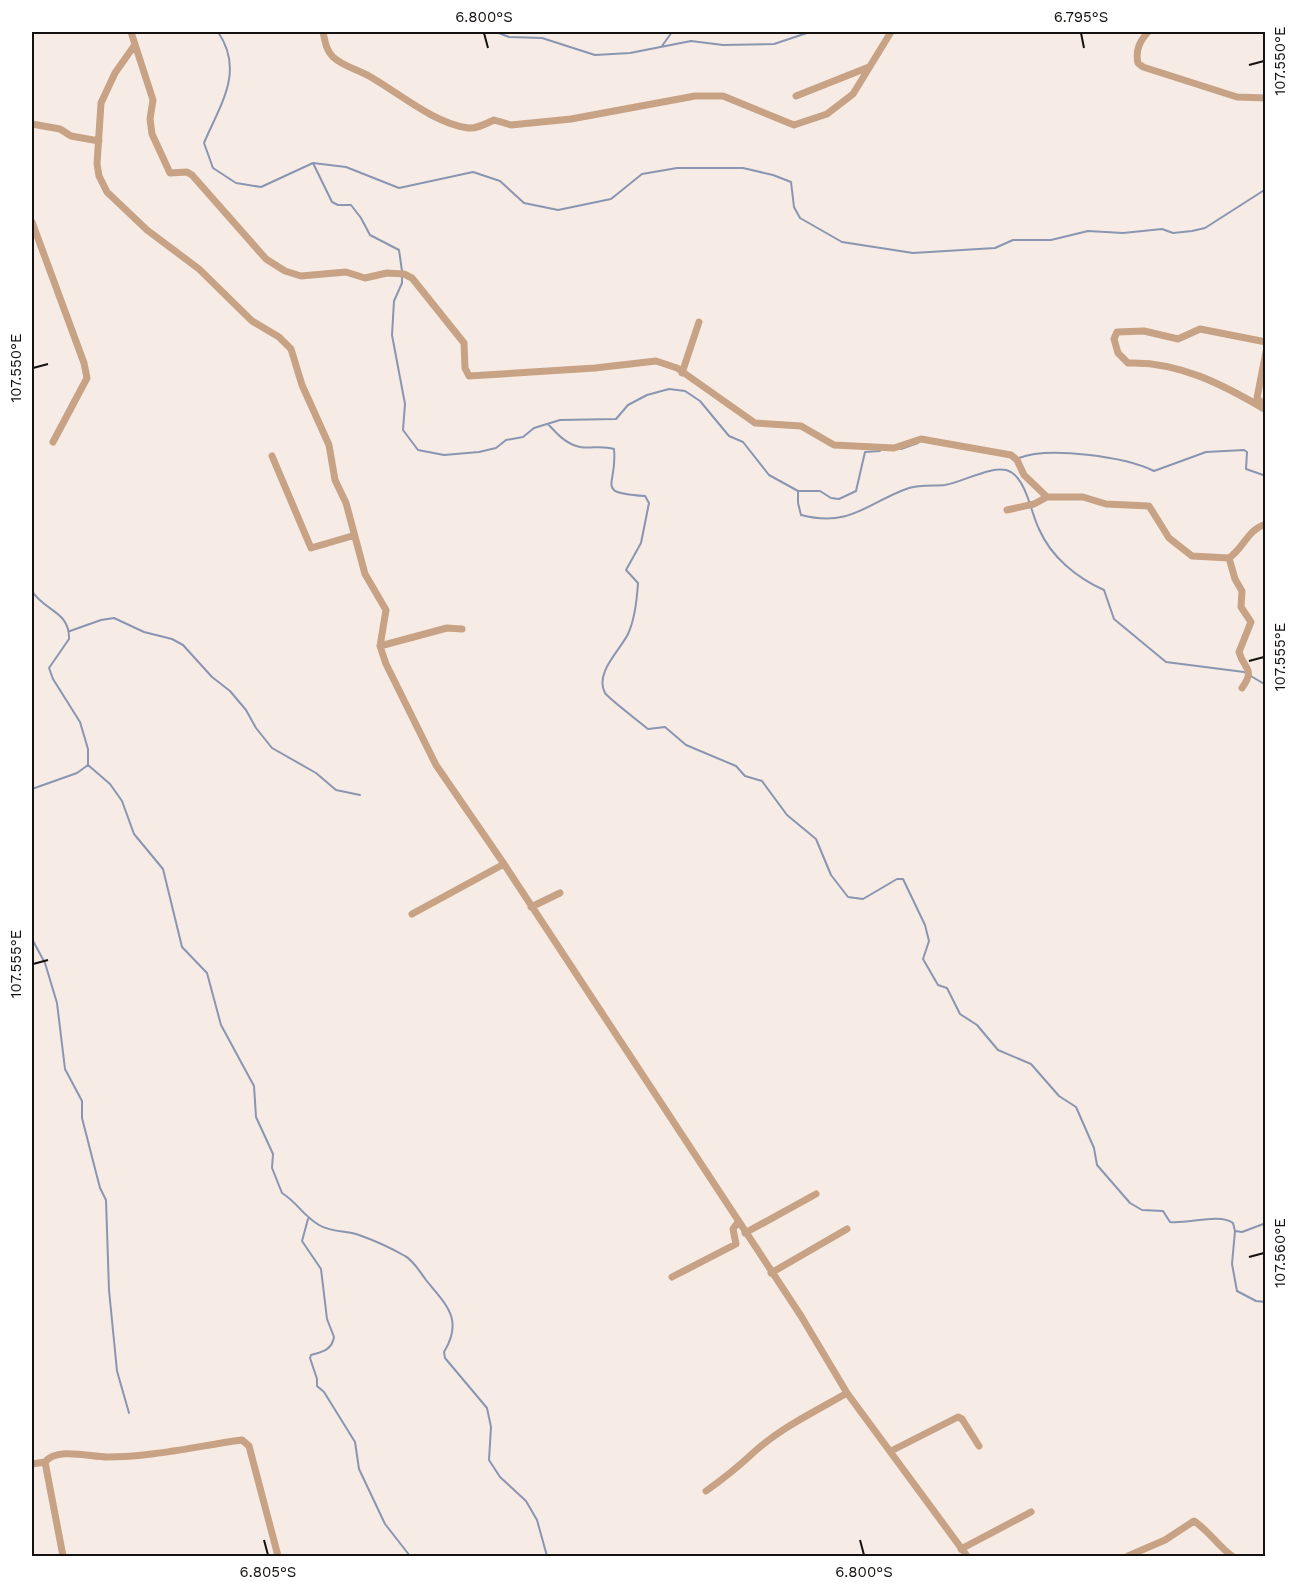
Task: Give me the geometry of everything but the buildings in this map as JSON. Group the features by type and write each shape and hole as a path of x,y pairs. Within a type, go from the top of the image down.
{"street":[{"path":"131,32 153,100 150,119 152,134 170,173 187,172 192,175 266,259 285,271 301,276 346,272 365,278 387,273 404,274 412,278 464,344 465,368 469,376 595,368 656,361 682,373 755,423 801,426 834,445 894,448 921,439 1011,455 1024,475 1047,498"},
{"path":"323,32 331,55 344,66 369,76 400,97 454,124 468,128 478,128 494,120 511,125 571,119 704,96 723,96 797,125 827,114 844,103 853,94 891,32"},
{"path":"1148,32 1140,41 1137,52 1138,63 1143,67 1237,97 1266,98"},
{"path":"134,46 115,73 101,103 97,164 99,176 107,192 147,230 199,269 252,321 279,337 291,349 298,364 302,385 329,445 335,480 346,503 352,536 368,583 386,609 380,646 386,664 436,765 504,864 847,1393 967,1557"},
{"path":"796,96 869,68"},
{"path":"32,124 60,129 71,136 99,141"},
{"path":"32,222 87,378 53,442"},
{"path":"682,373 699,322"},
{"path":"1266,342 1200,329 1178,339 1144,331 1123,330 1117,332 1114,339 1118,353 1128,363 1172,366 1266,410"},
{"path":"1266,352 1257,398 1266,405"},
{"path":"272,456 311,548 352,536"},
{"path":"1007,510 1043,502 1047,498 1083,497 1106,504 1149,506 1169,538 1192,556 1229,558 1239,551 1253,530 1266,524"},
{"path":"1229,558 1235,579 1242,591 1241,607 1251,622 1239,652 1249,668 1248,679 1242,688"},
{"path":"380,646 447,628 462,629"},
{"path":"412,914 504,864"},
{"path":"531,907 560,893"},
{"path":"745,1233 816,1194"},
{"path":"672,1276 736,1244 733,1229 738,1222"},
{"path":"771,1273 847,1229"},
{"path":"706,1491 798,1421 847,1393"},
{"path":"891,1451 958,1417 962,1419 979,1446"},
{"path":"32,1464 45,1462 49,1457 64,1454 129,1456 246,1442 278,1557"},
{"path":"45,1462 63,1557"},
{"path":"961,1549 1031,1512"},
{"path":"1128,1557 1165,1540 1194,1521 1208,1531 1220,1548 1232,1557"}],"waterway":[{"path":"218,32 226,46 230,74 223,101 204,143 213,168 236,183 261,187 313,163 346,167 399,188 473,172 500,181 524,203 558,210 611,199 642,174 677,168 743,168 791,182 794,207 800,218 842,242 913,253 995,248 1013,240 1051,240 1088,231 1123,233 1162,229 1173,233 1192,231 1205,228 1266,189"},
{"path":"496,32 509,37 542,38 595,55 630,53 691,41 723,45 774,44 810,32"},
{"path":"662,46 672,32"},
{"path":"313,163 332,202 338,205 351,205 370,235 399,250 402,271"},
{"path":"402,276 402,283 394,301 392,335 405,404 403,430 418,450 444,455 479,452 496,448 506,440 523,437 534,428 560,420 616,419 628,405 647,395 669,389 685,391 700,401 729,436 743,442 769,475 798,491 801,515 818,518 846,516 909,488 945,485 988,471 1004,470 1011,472 1021,483 1039,529 1050,549 1075,573 1104,590 1114,619 1166,662 1244,672 1266,685"},
{"path":"548,424 562,438 575,446 614,449 613,490 629,495 645,496 649,503 641,543 626,570 638,583 634,615 628,634 603,677 605,693 648,729 665,727 686,745 736,766 745,776 762,781 787,815 816,839 831,875 848,897 863,899 897,879 903,879 925,925 929,941 923,959 938,985 947,988 960,1014 977,1025 998,1050 1031,1064 1059,1096 1076,1107 1094,1148 1097,1165 1130,1203 1142,1210 1163,1211 1170,1222 1220,1219 1233,1223 1235,1231 1232,1264 1237,1291 1256,1301 1266,1302"},
{"path":"901,449 918,443"},
{"path":"1019,458 1049,453 1068,453 1125,461 1154,471 1206,452 1244,450 1247,452 1246,469 1266,476"},
{"path":"799,491 820,491 831,498 839,499 856,491 865,452 880,451"},
{"path":"32,591 65,622 69,639 49,668 53,679 80,722 88,749 88,765 110,784 122,801 134,834 163,869 182,947 207,973 221,1025 254,1086 256,1117 273,1154 272,1168 282,1193 319,1225 359,1235 408,1258 446,1305 452,1321 452,1330 444,1352 445,1358 487,1408 491,1427 489,1460 500,1477 526,1501 537,1520 547,1556"},
{"path":"70,631 114,618 144,632 172,639 183,645 212,677 230,691 272,748 316,773 336,790 360,795"},
{"path":"32,789 77,773 88,765"},
{"path":"32,939 45,963 57,1003 65,1069 82,1101 82,1118 100,1188 106,1200 109,1290 117,1371 129,1413"},
{"path":"308,1219 302,1241 321,1269 327,1319 334,1337 329,1348 311,1355 317,1386 324,1392 355,1442 359,1469 385,1524 410,1556"},
{"path":"1235,1231 1242,1232 1266,1223"}]}
